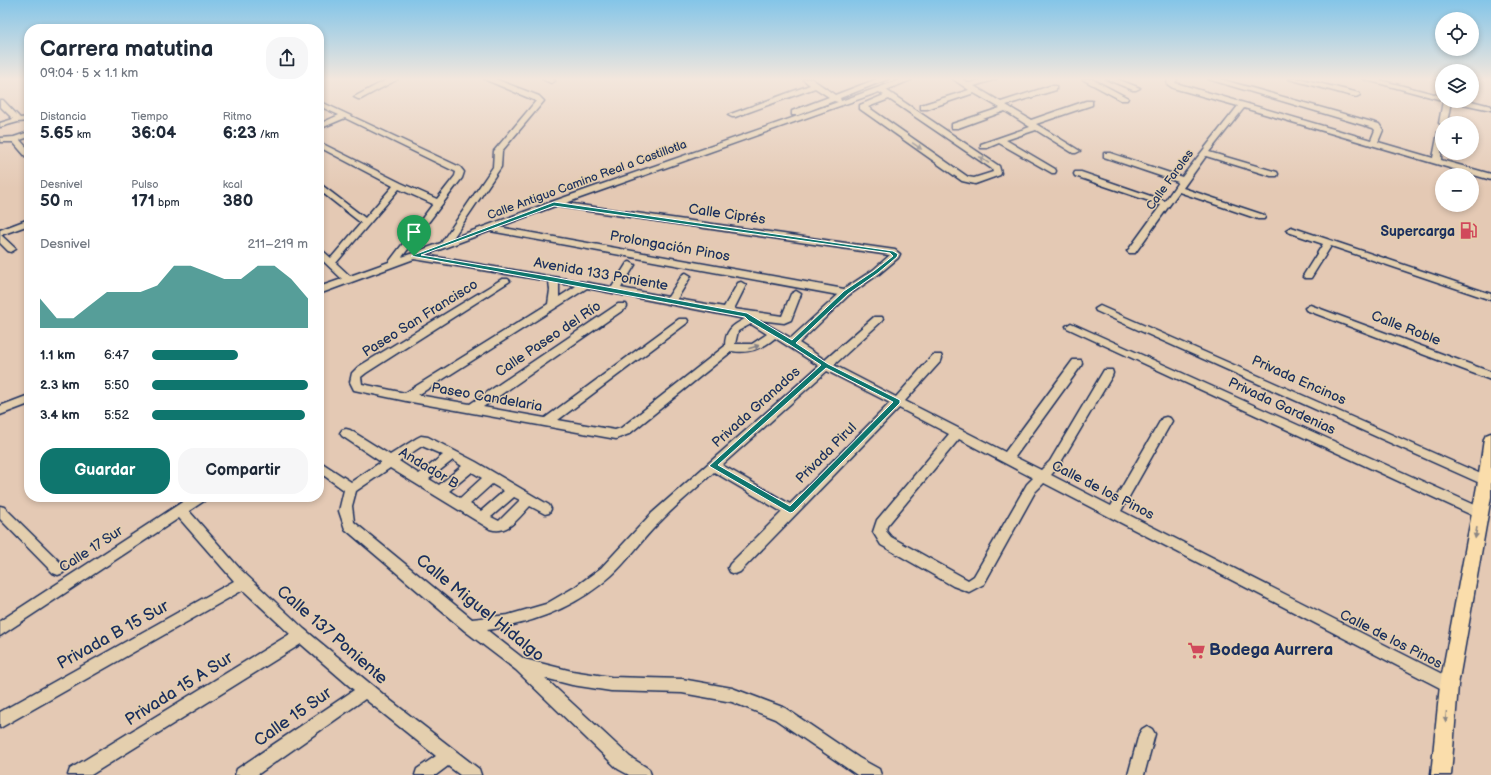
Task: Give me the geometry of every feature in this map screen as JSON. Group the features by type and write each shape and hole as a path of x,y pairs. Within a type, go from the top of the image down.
{"main road":[{"path":"1441,775 1449,685 1486,481 1491,439"}],"street":[{"path":"13,115 18,120"},
{"path":"444,245 497,167 498,151 528,115"},
{"path":"691,156 700,149 787,115"},
{"name":"Calle Antiguo Camino Real a Castillotla","path":"324,289 554,204 808,115"},
{"path":"875,115 965,179 975,181 997,173 996,168 917,115"},
{"path":"955,126 982,115"},
{"path":"1017,115 1076,151"},
{"path":"984,146 1059,115"},
{"name":"Calle Faroles","path":"1132,251 1204,153 1235,115"},
{"path":"1278,115 1491,177"},
{"path":"1338,115 1376,126 1379,130 1373,143"},
{"path":"324,125 344,116 457,169 460,172 459,176 392,264"},
{"path":"0,125 24,119"},
{"path":"0,140 24,138"},
{"path":"15,139 24,149"},
{"path":"1000,140 1052,171"},
{"path":"324,147 398,185 438,203"},
{"path":"1204,153 1274,174"},
{"path":"1107,156 1184,181"},
{"path":"1078,174 1166,204"},
{"path":"331,263 398,185"},
{"path":"1178,189 1260,217"},
{"path":"324,190 366,222"},
{"name":"Calle Ciprés","path":"554,204 884,251 895,254 895,256 876,272 846,293"},
{"path":"0,234 24,224"},
{"name":"Prolongación Pinos","path":"488,228 846,293"},
{"path":"1291,230 1491,297"},
{"path":"0,238 11,249"},
{"path":"1308,276 1328,243"},
{"name":"Avenida 133 Poniente","path":"414,256 553,279 727,312 749,318 784,320 787,318 796,294"},
{"path":"324,257 349,280"},
{"path":"614,291 630,265"},
{"path":"671,301 686,276"},
{"path":"553,279 555,290 553,304"},
{"name":"Paseo San Francisco","path":"355,382 356,376 362,370 505,281"},
{"path":"406,397 585,285"},
{"path":"727,312 741,285"},
{"path":"792,343 846,293"},
{"name":"Calle Paseo del Río","path":"471,409 622,306"},
{"name":"Calle Roble","path":"1310,308 1491,376"},
{"name":"Privada Encinos","path":"1100,309 1486,481"},
{"path":"749,318 731,333 730,346 750,349 763,343 775,333"},
{"name":"Calle de los Pinos","path":"749,318 792,343 825,365 1114,512 1218,568 1449,685"},
{"name":"Privada Granados","path":"470,626 508,621 548,609 574,594 606,572 655,518 878,319"},
{"path":"546,423 683,320"},
{"name":"Privada Gardenias","path":"1071,326 1480,513"},
{"name":"Paseo Candelaria","path":"355,382 358,387 365,389 546,423 616,434 625,431 730,346"},
{"name":"Privada Pirul","path":"735,568 790,510 898,402 937,358"},
{"path":"1006,458 1077,363"},
{"path":"958,432 881,524 879,532 886,541 958,582 969,586 979,580 1031,488 1054,464 1108,373"},
{"path":"0,411 24,401"},
{"path":"1114,512 1166,421"},
{"name":"Andador B","path":"346,433 439,492 499,526 503,525 529,499"},
{"path":"324,469 351,488 389,461 421,441 428,442 472,465 545,509"},
{"path":"420,480 452,454"},
{"path":"439,492 472,465"},
{"path":"713,466 790,510"},
{"path":"461,505 491,477"},
{"name":"Calle Miguel Hidalgo","path":"351,488 344,509 345,517 349,525 470,626 522,665 624,763 643,775"},
{"path":"482,517 514,490"},
{"name":"Calle 137 Poniente","path":"188,502 244,582 302,635 366,690 472,775"},
{"name":"Calle 17 Sur","path":"0,629 188,502"},
{"path":"0,511 58,569"},
{"name":"Privada B 15 Sur","path":"0,720 244,582"},
{"name":"Privada 15 A Sur","path":"76,775 302,635"},
{"path":"522,665 572,678 611,684 682,686 732,695 780,713 853,764 873,775"},
{"name":"Calle 15 Sur","path":"243,775 366,690"},
{"path":"1136,775 1147,734"},
{"path":"423,775 448,756"}],"place":[{"name":"Supercarga","path":"1468,231"},
{"name":"Bodega Aurrera","path":"1196,650"}],"route":[{"path":"414,256 553,279 747,316 751,320 792,343 825,365 713,466 790,510 898,402 825,365 792,343 846,293 876,272 895,256 892,252 554,204 414,256"}]}
